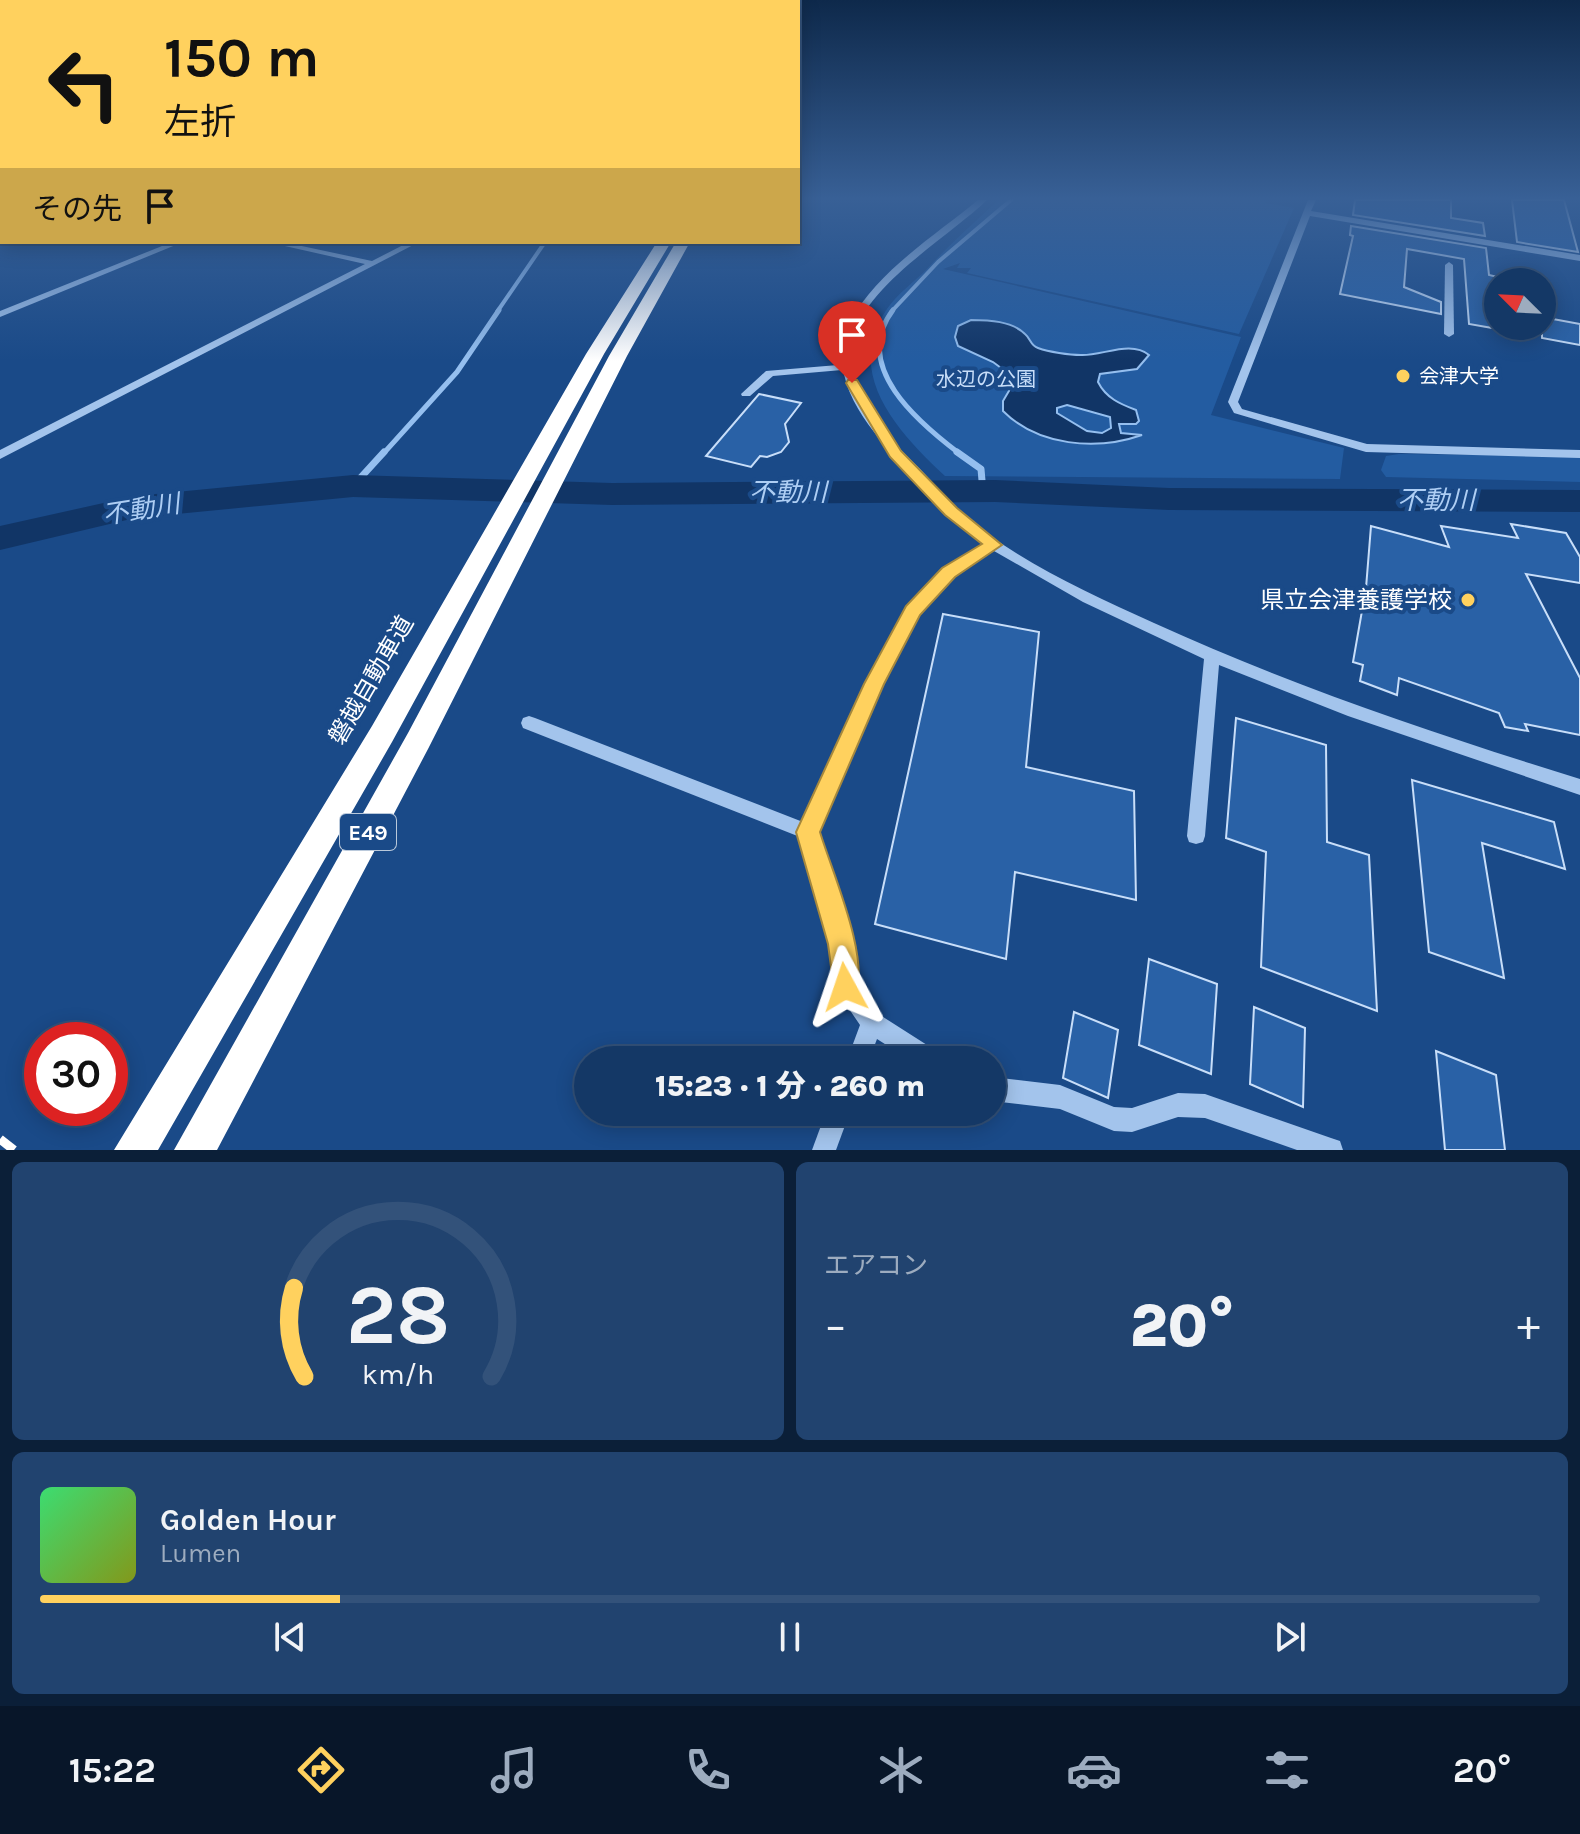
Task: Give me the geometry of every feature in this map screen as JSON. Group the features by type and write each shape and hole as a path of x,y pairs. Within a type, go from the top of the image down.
{"highway":[{"name":"磐越自動車道","path":"195,1150 524,512 529,472 657,254"},
{"name":"磐越自動車道","path":"139,1144 382,734 524,512 561,471 618,356 676,254"}],"street":[{"path":"0,314 150,254"},
{"path":"327,254 372,263"},
{"path":"0,455 391,254"},
{"path":"920,254 878,290 859,313 847,347 852,383 880,433 895,454 922,478 951,512 994,545 1054,582 1212,657 1580,787"},
{"path":"1292,254 1233,402 1238,411 1366,448 1580,454"},
{"path":"1554,254 1580,258"},
{"path":"1449,265 1449,334"},
{"path":"746,394 770,373 838,368"},
{"path":"908,1046 872,1023 845,987 841,944 808,832 881,669 913,611 949,573 994,545"},
{"path":"1196,836 1212,657"},
{"path":"529,723 808,832"},
{"path":"863,1046 872,1023"},
{"path":"1006,1091 1060,1097 1114,1119 1132,1120 1178,1105 1205,1106 1331,1150"},
{"path":"824,1150 833,1126"}],"green space":[{"name":"水辺の公園","path":"942,254 1274,254 1239,334 967,273 971,268 957,268 960,263 943,269 1241,337 1211,415 1344,448 1340,479 945,476 895,421 873,379 871,356 875,333 887,309"},
{"path":"1386,456 1580,456 1580,482 1386,477 1381,470"}],"shaded area":[{"path":"971,320 1007,324 1020,330 1035,347 1059,353 1089,355 1134,349 1149,355 1137,369 1100,374 1098,382 1109,396 1136,410 1139,421 1136,424 1119,424 1121,433 1142,435 1087,444 1050,438 1017,423 1003,411 1003,401 1016,379 993,362 958,346 955,337 958,326","holes":["1067,405 1110,417 1111,428 1102,433 1087,431 1057,413 1057,408"]}],"building":[{"path":"1349,254 1407,254 1404,287 1441,302 1441,314 1340,294"},
{"path":"1434,254 1487,254 1484,327 1469,324 1464,259"},
{"path":"1556,320 1580,324 1580,345 1553,340 1556,340"},
{"path":"759,394 801,403 785,424 789,442 781,452 760,456 751,467 706,456"},
{"name":"県立会津養護学校","path":"1511,524 1566,533 1580,557 1580,583 1526,574 1580,678 1580,735 1525,724 1528,731 1505,727 1499,713 1399,678 1397,695 1360,681 1363,665 1353,662 1366,588 1371,526 1449,547 1441,526 1518,538"},
{"path":"943,614 1039,632 1026,767 1134,791 1136,900 1015,872 1006,959 875,924"},
{"path":"1236,718 1326,745 1327,842 1369,855 1377,1011 1261,967 1266,852 1226,838"},
{"path":"1412,780 1554,822 1565,869 1482,843 1504,978 1429,952"},
{"path":"1149,959 1217,984 1211,1074 1139,1045"},
{"path":"1254,1007 1305,1028 1303,1107 1250,1084"},
{"path":"1074,1012 1118,1030 1108,1098 1063,1078"},
{"path":"1436,1051 1496,1075 1505,1150 1445,1150"}],"waterway":[{"path":"497,312 537,254"},
{"path":"891,312 948,254"},
{"path":"383,454 457,372 499,310"},
{"path":"893,310 882,331 880,352 884,372 909,410 960,454"},
{"path":"353,486 384,452"},
{"path":"957,452 981,469 983,492"},
{"name":"不動川","path":"0,538 135,507 353,486 612,494 995,491 1169,499 1580,501"}],"railway":[{"path":"0,1139 14,1150"}],"place":[{"name":"会津大学","path":"1403,376"},
{"name":"県立会津養護学校","path":"1468,600"}],"route":[{"path":"845,987 841,944 808,832 874,684 913,611 949,573 994,545 951,512 922,478 895,454 852,383"}]}
